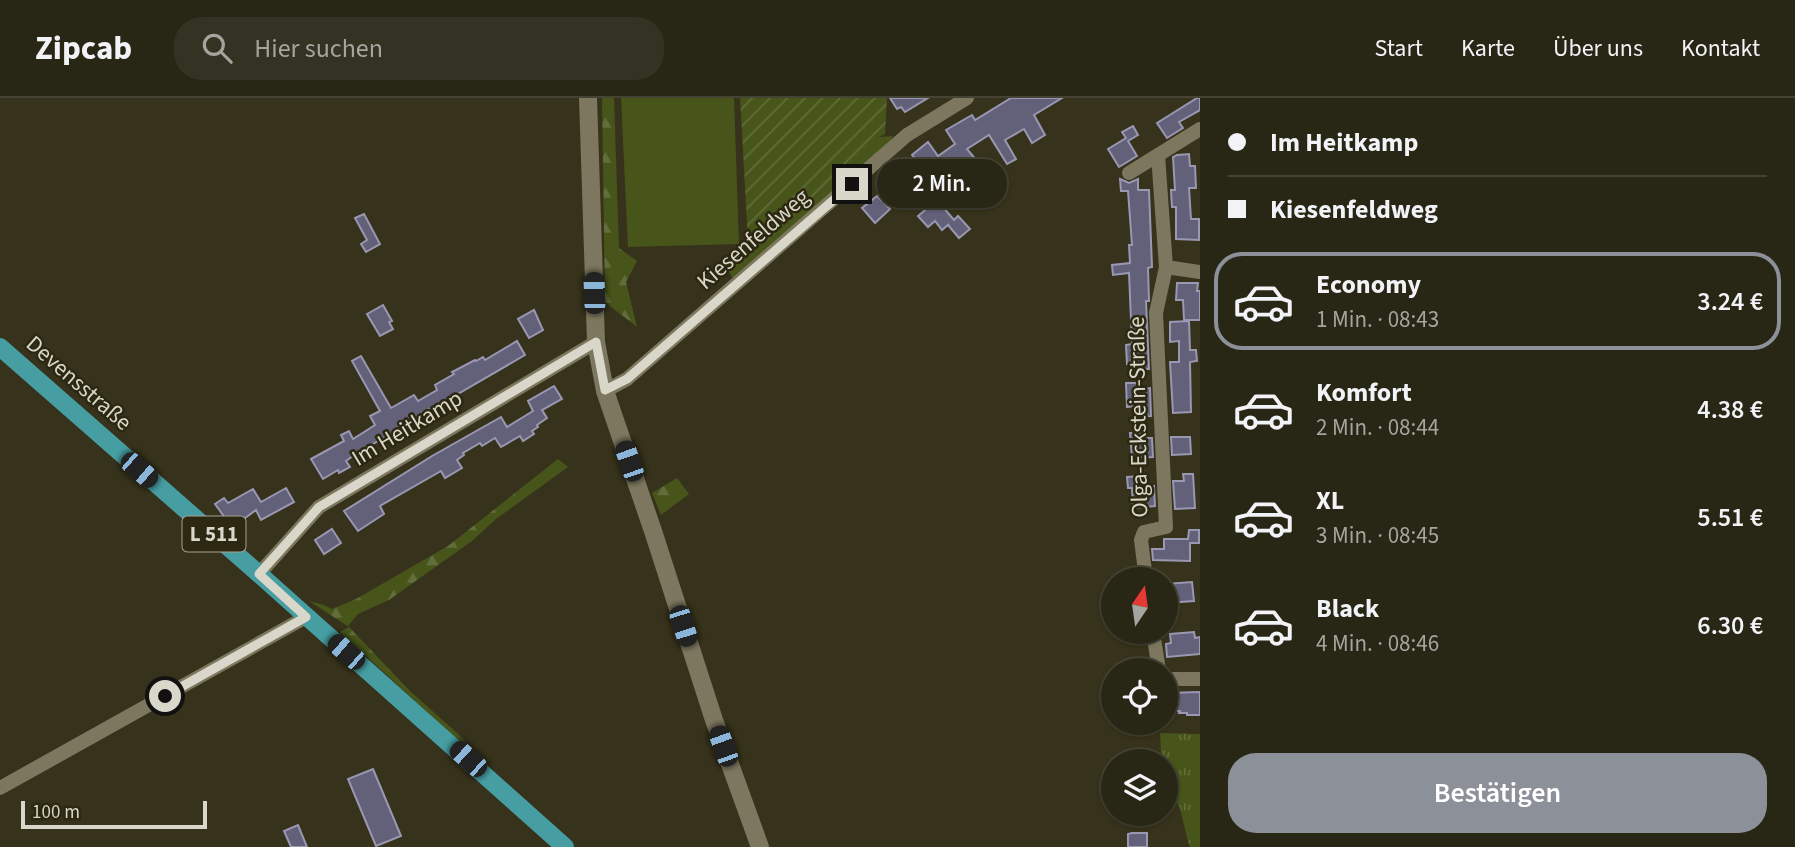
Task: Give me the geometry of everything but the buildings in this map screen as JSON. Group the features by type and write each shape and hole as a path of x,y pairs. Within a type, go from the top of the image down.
{"main road":[{"path":"588,98 596,342 605,390 714,720 760,847"},
{"name":"Devensstraße","path":"0,346 565,847"}],"street":[{"name":"Kiesenfeldweg","path":"605,390 627,379 907,135 967,98"},
{"path":"1129,173 1200,129"},
{"name":"Olga-Eckstein-Straße","path":"1145,567 1142,540 1144,532 1166,527 1156,313 1166,267 1158,155"},
{"path":"1166,267 1200,272"},
{"name":"Im Heitkamp","path":"259,574 319,507 596,342"},
{"path":"0,788 306,617"},
{"path":"1178,679 1200,679"}],"green space":[{"path":"602,98 614,98 619,248 637,261 626,282 637,327 605,302"},
{"path":"621,98 734,98 739,244 628,247"},
{"path":"740,98 887,98 885,134 755,250 748,241"},
{"path":"893,136 886,149 733,279 725,265 744,258 767,241 854,164 879,137"},
{"path":"558,459 568,467 496,519 472,541 389,600 358,614 349,627 309,601 332,609 356,599 448,546"},
{"path":"677,478 689,494 661,515 652,493"},
{"path":"349,627 410,691 466,741 460,742 340,632"},
{"path":"1200,734 1200,847 1190,847 1178,805 1178,749 1161,749 1160,735"}],"route":[{"path":"165,696 306,617 259,574 319,507 596,342 605,390 627,379 852,184"}]}
